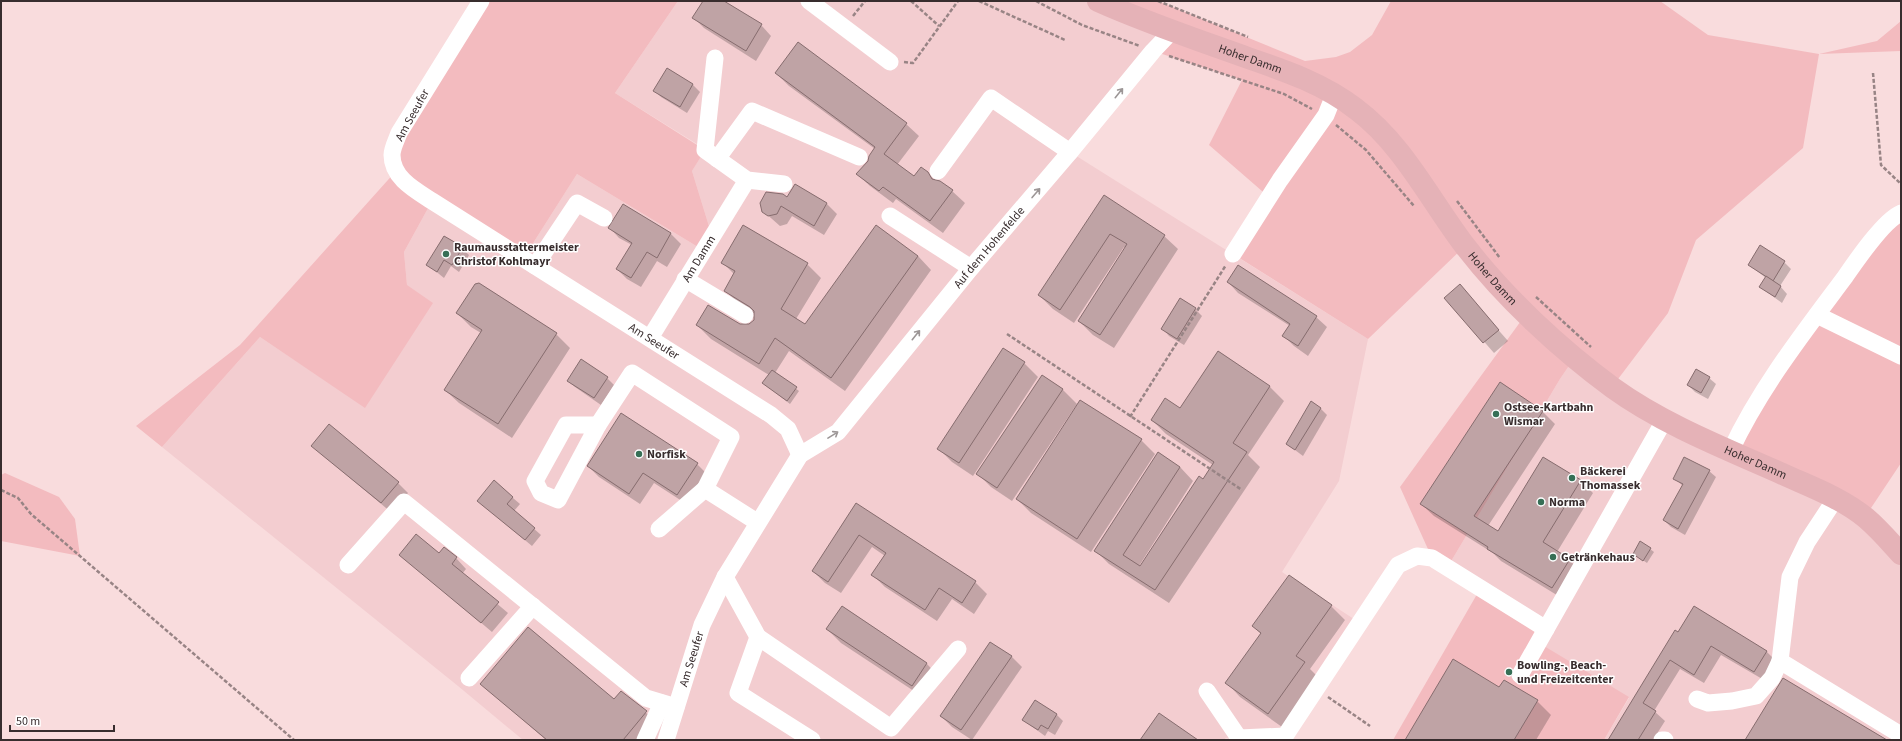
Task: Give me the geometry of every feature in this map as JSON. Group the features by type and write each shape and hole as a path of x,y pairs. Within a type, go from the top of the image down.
{"main road":[{"name":"Hoher Damm","path":"1098,1 1172,30 1309,80 1356,109 1393,143 1465,246 1526,314 1612,387 1665,419 1837,499 1865,517 1901,554"}],"street":[{"name":"Am Seeufer","path":"481,1 399,133 392,154 396,171 405,183 771,415 788,429 800,455 725,577 702,625 669,705 666,740"},
{"path":"809,1 890,62"},
{"name":"Auf dem Hohenfelde","path":"800,455 838,432 971,268 1172,30"},
{"path":"715,58 705,150 747,180 784,184"},
{"path":"1233,254 1280,180 1326,115 1334,95"},
{"path":"938,171 991,98 1070,152"},
{"path":"717,159 752,111 859,157"},
{"name":"Am Damm","path":"650,338 747,180"},
{"path":"534,266 577,203 604,218"},
{"path":"1731,450 1740,430 1762,393 1817,315 1873,239 1901,213"},
{"path":"890,216 971,268"},
{"path":"686,279 745,315"},
{"path":"1817,315 1901,356"},
{"path":"598,425 632,374 731,437 704,489 659,529"},
{"path":"1520,675 1621,489 1665,419"},
{"path":"704,489 758,522"},
{"path":"1697,699 1708,703 1732,701 1756,696 1772,678 1780,661 1790,577 1806,542 1837,499"},
{"path":"348,565 404,502 646,698 669,705 645,740"},
{"path":"1207,691 1239,738 1285,736 1398,565 1417,556 1432,558 1546,629"},
{"path":"725,577 758,637 886,734 958,649"},
{"path":"469,678 532,606"},
{"path":"758,637 738,692 812,740"},
{"path":"1780,661 1901,735"}],"path":[{"path":"845,28 865,1"},
{"path":"911,1 939,26"},
{"path":"890,62 913,62 958,1"},
{"path":"979,1 1065,40"},
{"path":"1036,1 1082,25 1153,51 1284,94 1326,115 1366,150 1418,210"},
{"path":"1873,73 1881,165 1901,184"},
{"path":"1130,416 1233,254"},
{"path":"1007,334 1242,490"},
{"path":"1,490 18,498 35,518 294,740"},
{"path":"1316,689 1370,726"}],"shaded area":[{"path":"481,1 678,1 615,93 705,150 692,171 712,236 703,250 577,174 523,259 432,201 404,252 407,285 433,303 365,408 260,337 162,447 136,426 240,345 396,171 392,154"},
{"path":"678,1 1098,1 1173,30 1070,152 1368,339 1339,481 1282,572 1360,623 1285,736 1225,738 1226,740 523,740 162,447 260,337 365,407 407,285 404,252 432,201 523,259 577,174 703,250 712,236 692,171 705,149 615,93"},
{"path":"1098,1 1158,1 1305,61 1336,57 1350,52 1372,35 1391,1 1660,1 1708,35 1819,54 1803,148 1696,240 1668,313 1612,387 1575,357 1560,379 1447,568 1432,558 1400,487 1526,314 1465,246 1368,339 1233,254 1270,198 1209,145 1242,80 1153,51 1172,31"},
{"path":"1901,21 1901,51 1819,54 1877,41"},
{"path":"1901,213 1901,463 1865,517 1731,450 1740,430"},
{"path":"1575,357 1612,387 1837,499 1901,554 1901,740 1604,740 1629,698 1538,643 1447,568 1560,379"},
{"path":"5,473 59,497 75,519 80,556 1,541 1,475"},
{"name":"Bowling-, Beach- und Freizeitcenter","path":"1480,589 1546,629 1539,643 1629,697 1604,740 1393,740"}],"building":[{"path":"703,1 724,1 762,24 746,51 692,18"},
{"path":"798,42 907,123 884,154 914,176 921,167 928,172 932,179 940,181 953,190 930,221 883,187 879,191 856,174 868,161 869,156 875,147 775,73"},
{"path":"667,68 693,84 680,107 653,91"},
{"path":"795,184 827,203 814,226 781,206 777,214 768,216 762,212 760,203 766,192 783,194 787,197"},
{"path":"1104,195 1165,235 1100,335 1078,321 1127,244 1110,234 1060,310 1038,295"},
{"path":"623,204 671,233 657,258 647,252 631,278 616,269 632,243 608,228"},
{"path":"743,225 808,263 781,309 805,324 876,225 918,256 831,378 775,338 759,364 696,325 708,305 740,324 749,324 754,320 754,311 750,307 724,291 735,271 721,263"},
{"name":"Raumausstattermeister Christof Kohlmayr","path":"444,236 463,247 452,265 444,260 437,272 426,265"},
{"path":"1760,245 1785,261 1773,281 1748,265"},
{"path":"1238,265 1317,316 1298,346 1282,336 1290,324 1227,282"},
{"path":"1766,276 1781,286 1775,297 1759,287"},
{"path":"479,283 557,333 498,424 444,390 482,330 456,313 475,284"},
{"path":"1460,284 1499,330 1483,343 1444,298"},
{"path":"1180,298 1196,308 1177,339 1161,329"},
{"path":"1003,348 1025,362 959,463 937,449"},
{"path":"1218,351 1270,386 1233,443 1247,452 1155,590 1094,551 1158,452 1180,467 1123,555 1140,566 1199,476 1203,479 1214,462 1151,420 1165,398 1180,408"},
{"path":"581,359 608,377 594,398 567,381"},
{"path":"1696,369 1710,377 1701,393 1687,385"},
{"path":"772,370 797,387 787,401 762,383"},
{"path":"1042,375 1063,389 997,488 976,474"},
{"path":"1500,382 1543,411 1474,516 1498,531 1543,457 1581,480 1543,542 1570,559 1552,588 1487,549 1488,547 1420,504"},
{"path":"1080,400 1142,439 1077,539 1016,499"},
{"path":"1311,401 1321,408 1295,450 1286,444"},
{"name":"Norfisk","path":"621,413 698,463 677,495 643,473 629,494 587,466"},
{"path":"329,424 399,482 381,503 311,446"},
{"path":"1684,457 1710,470 1678,529 1663,520 1683,484 1673,479"},
{"path":"494,480 513,497 507,504 535,528 525,540 477,501"},
{"path":"856,503 976,581 962,603 939,588 925,610 871,575 886,553 859,535 828,582 812,571"},
{"path":"416,534 439,553 444,547 457,557 452,564 499,602 481,623 399,555"},
{"path":"1640,541 1651,548 1643,561 1633,554"},
{"path":"1289,575 1332,605 1296,656 1305,662 1268,714 1225,683 1261,633 1252,626"},
{"path":"842,606 927,663 912,686 826,629"},
{"path":"1694,606 1767,651 1754,672 1711,646 1694,675 1670,660 1643,703 1656,711 1638,740 1608,740 1675,630 1678,632"},
{"path":"528,627 614,699 621,691 647,711 623,740 547,740 480,684"},
{"path":"990,642 1012,656 961,730 940,716"},
{"path":"1453,659 1499,687 1504,680 1538,700 1514,740 1405,740"},
{"path":"1783,678 1887,740 1745,740"},
{"path":"1035,700 1057,714 1048,729 1041,725 1038,730 1022,720"},
{"path":"1159,713 1198,740 1140,740"}],"place":[{"name":"Raumausstattermeister Christof Kohlmayr","path":"446,254"},
{"name":"Ostsee-Kartbahn Wismar","path":"1496,414"},
{"name":"Norfisk","path":"639,454"},
{"name":"Bäckerei Thomassek","path":"1572,478"},
{"name":"Norma","path":"1541,502"},
{"name":"Getränkehaus","path":"1553,557"},
{"name":"Bowling-, Beach- und Freizeitcenter","path":"1509,672"}]}
